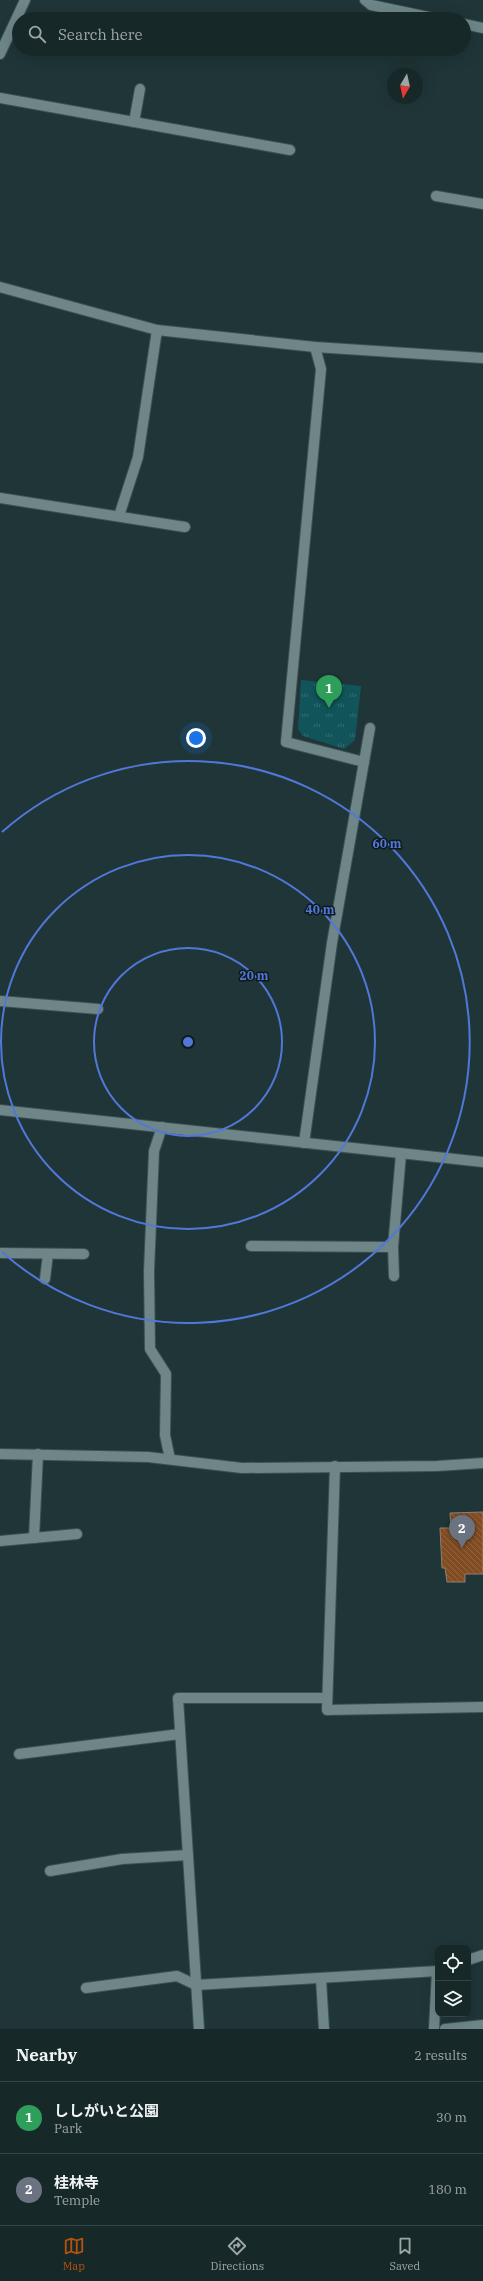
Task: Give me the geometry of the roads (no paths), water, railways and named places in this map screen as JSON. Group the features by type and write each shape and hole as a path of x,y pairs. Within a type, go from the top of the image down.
{"street":[{"path":"19,12 25,0"},
{"path":"365,0 371,5 404,12"},
{"path":"471,25 483,28"},
{"path":"0,54 12,28"},
{"path":"134,122 140,89"},
{"path":"0,98 290,150"},
{"path":"436,196 483,204"},
{"path":"0,287 157,330 315,347 483,358"},
{"path":"119,516 138,457 157,330"},
{"path":"315,347 321,369 286,742 364,762"},
{"path":"0,498 185,527"},
{"path":"304,1144 332,943 370,728"},
{"path":"0,1001 98,1009"},
{"path":"0,1110 304,1144 483,1162"},
{"path":"162,1127 154,1151 149,1271 150,1349 166,1374 165,1434 170,1459"},
{"path":"394,1276 393,1247 401,1154"},
{"path":"251,1246 393,1247"},
{"path":"0,1253 84,1254"},
{"path":"45,1279 48,1254"},
{"path":"0,1454 148,1456 242,1468 437,1466 483,1463"},
{"path":"34,1538 38,1454"},
{"path":"335,1466 326,1698 327,1710 483,1707"},
{"path":"0,1541 77,1534"},
{"path":"199,2029 178,1698 326,1698"},
{"path":"19,1754 180,1734"},
{"path":"50,1871 122,1859 188,1855"},
{"path":"471,1959 483,1955"},
{"path":"86,1988 177,1976 196,1985 322,1979 435,1971"},
{"path":"322,1979 324,2029"},
{"path":"434,2029 437,1981"},
{"path":"445,2029 483,2025"}],"place":[{"name":"ししがいと公園","path":"329,708"},
{"name":"桂林寺","path":"462,1548"}]}
